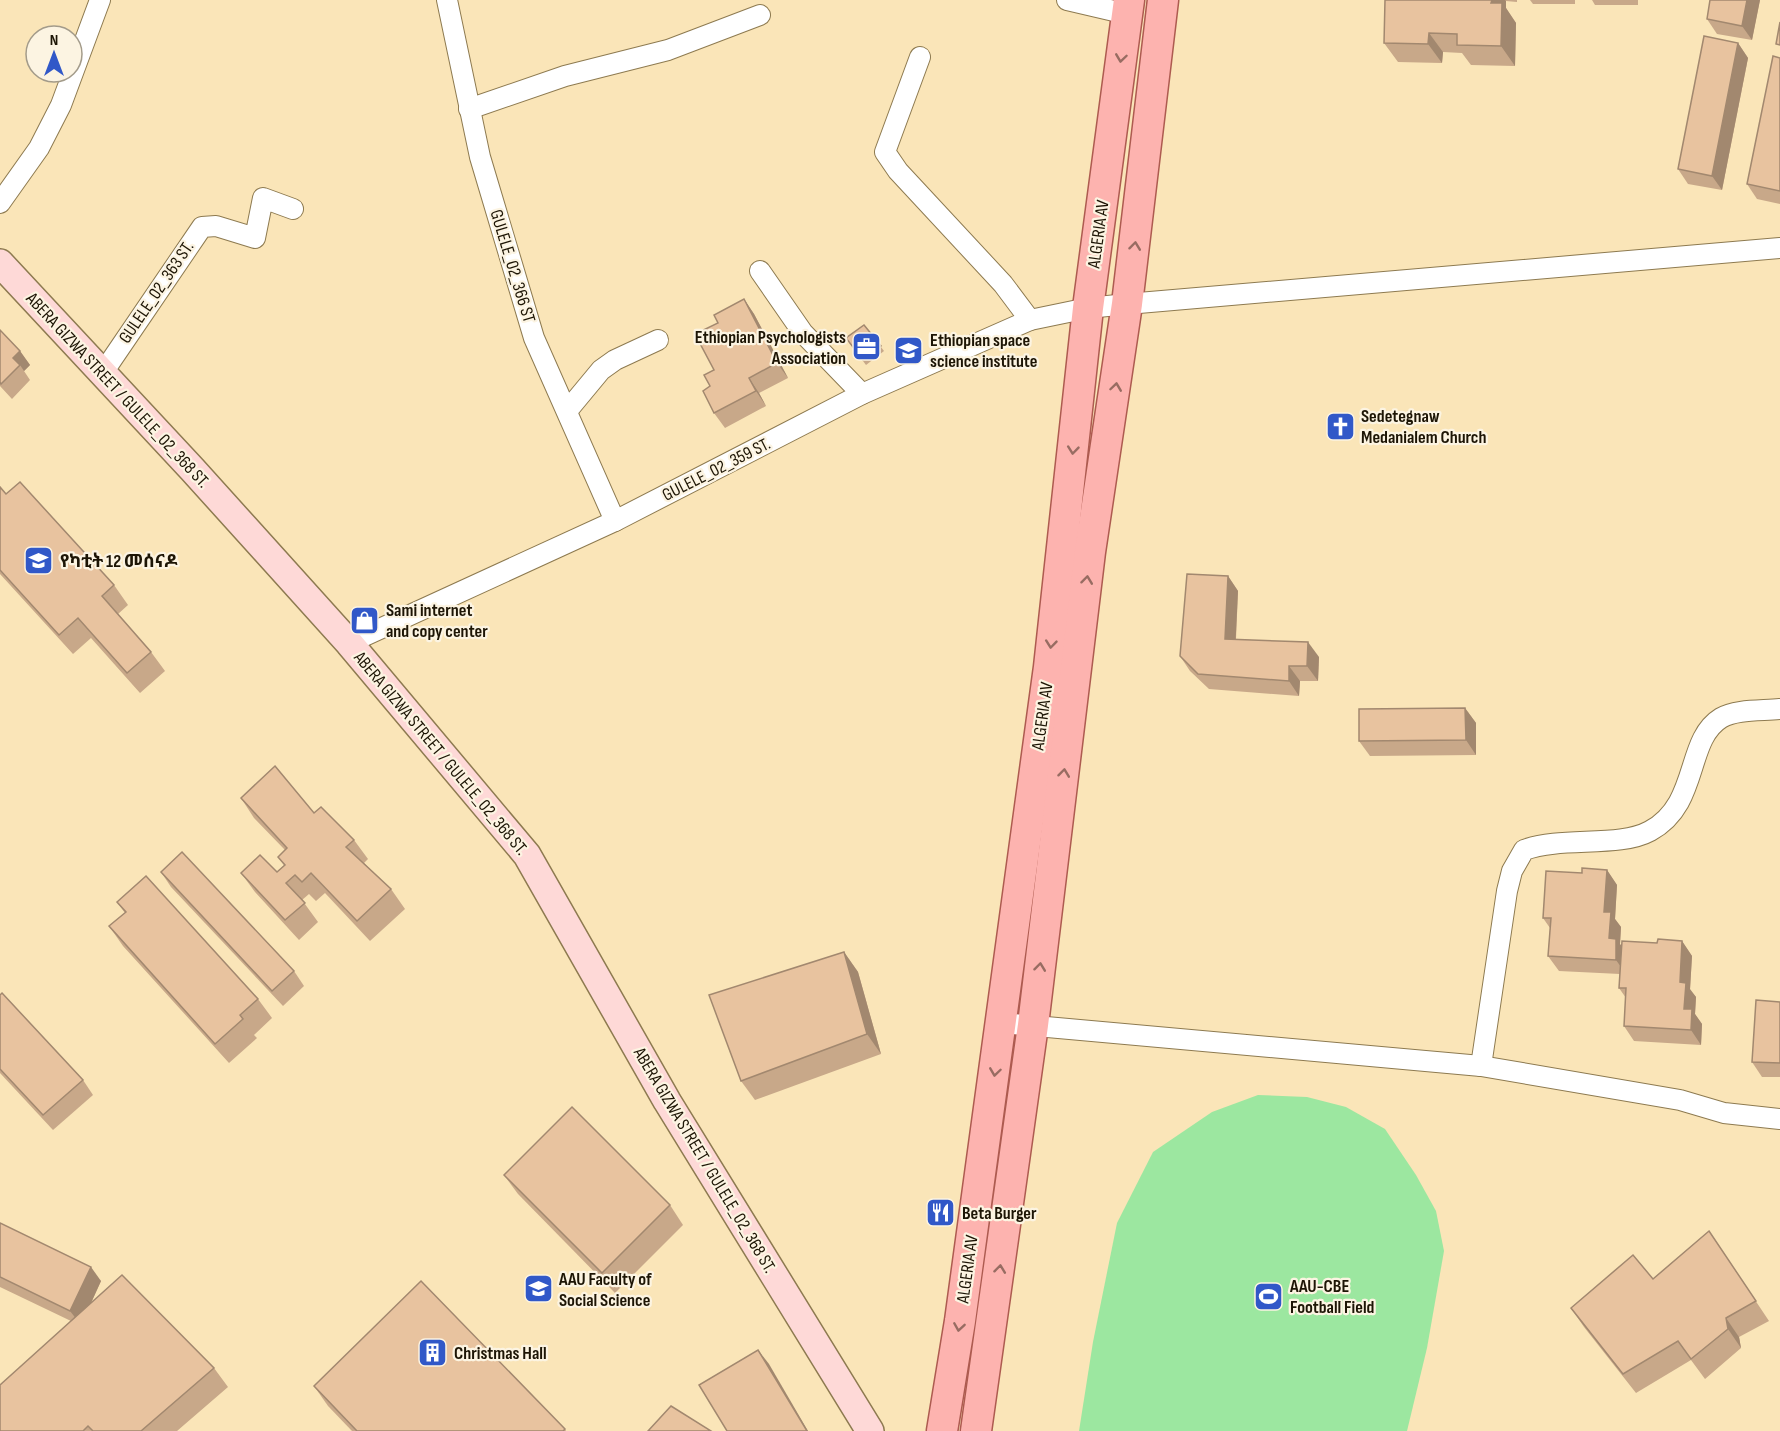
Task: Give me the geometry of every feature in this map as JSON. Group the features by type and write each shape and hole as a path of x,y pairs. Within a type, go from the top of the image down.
{"main road":[{"name":"ALGERIA AV","path":"976,1431 1033,1025 1090,552 1127,304 1163,0"},
{"name":"ALGERIA AV","path":"942,1431 960,1321 1002,1023 1049,667 1088,308 1128,7"},
{"name":"ABERA GIZWA STREET / GULELE_02_368 ST.","path":"0,264 349,643 527,855 667,1101 870,1431"}],"street":[{"path":"0,203 39,148 61,105 100,0"},
{"name":"GULELE_02_366 ST","path":"447,0 480,157 534,338 615,521"},
{"path":"1067,0 1128,7"},
{"path":"469,109 564,76 668,50 760,15"},
{"path":"920,57 885,152 898,171 1003,284 1030,320"},
{"name":"GULELE_02_363 ST.","path":"102,374 202,227 216,225 255,238 263,198 294,208"},
{"name":"GULELE_02_359 ST.","path":"349,643 615,521 862,394 1030,320 1088,308 1127,304 1780,248"},
{"path":"760,271 803,333 862,394"},
{"path":"567,411 601,370 615,360 658,340"},
{"path":"1481,1066 1507,891 1512,871 1524,850 1542,843 1618,838 1647,833 1666,822 1683,798 1700,747 1712,726 1722,717 1780,709"},
{"path":"1002,1023 1481,1066 1680,1100 1724,1113 1780,1119"}],"green space":[{"name":"AAU-CBE Football Field","path":"1258,1095 1307,1097 1346,1107 1385,1129 1416,1175 1436,1211 1444,1251 1427,1348 1407,1431 1079,1431 1093,1342 1117,1223 1153,1152 1212,1112"}],"building":[{"path":"1385,0 1492,0 1491,3 1502,3 1501,46 1457,45 1457,34 1429,33 1428,44 1384,43"},
{"path":"1710,0 1747,0 1742,26 1707,19"},
{"path":"1780,22 1780,45 1776,44"},
{"path":"1704,36 1738,43 1712,176 1678,169"},
{"path":"1773,56 1780,58 1780,191 1747,184"},
{"path":"744,299 777,363 749,378 756,391 714,413 703,391 710,386 704,375 714,370 695,334 718,323 714,315"},
{"name":"Ethiopian Psychologists Association","path":"864,325 881,346 863,360 846,338"},
{"path":"0,330 20,351 13,358 20,365 1,384 0,382"},
{"path":"20,482 114,585 102,596 151,652 127,673 78,618 59,635 0,570 0,487 6,494"},
{"path":"1187,574 1228,576 1225,639 1308,642 1307,666 1289,666 1289,681 1198,674 1180,656"},
{"path":"1465,708 1466,740 1359,741 1359,709"},
{"path":"275,766 314,813 321,807 354,840 346,847 391,889 357,921 311,873 302,882 295,875 286,883 305,903 285,920 241,873 260,855 277,872 285,865 278,857 287,848 241,798"},
{"path":"182,852 294,971 272,991 161,872"},
{"path":"1582,868 1607,870 1604,912 1611,912 1609,938 1616,939 1616,960 1548,956 1551,918 1543,918 1546,871 1582,873"},
{"path":"146,876 258,999 240,1015 243,1019 215,1044 109,926 126,912 117,902"},
{"path":"1658,939 1682,941 1680,982 1686,983 1684,1009 1692,1009 1691,1030 1624,1026 1626,988 1619,988 1622,941 1657,943"},
{"path":"844,952 867,1034 741,1081 709,995"},
{"path":"2,993 83,1080 43,1115 0,1069 0,995"},
{"path":"1756,1000 1780,1002 1780,1063 1752,1062"},
{"path":"572,1107 670,1205 602,1273 504,1175"},
{"path":"0,1223 91,1267 70,1311 0,1277"},
{"path":"1709,1231 1756,1301 1726,1318 1728,1329 1691,1359 1678,1341 1623,1374 1571,1308 1633,1255 1653,1279"},
{"path":"122,1275 214,1368 141,1431 93,1431 88,1426 83,1431 0,1431 0,1385"},
{"name":"Christmas Hall","path":"421,1281 565,1429 563,1431 357,1431 314,1386"},
{"path":"758,1350 807,1431 727,1431 699,1385"},
{"path":"671,1406 711,1431 648,1431"}],"place":[{"name":"Ethiopian Psychologists Association","path":"867,347"},
{"name":"Ethiopian space science institute","path":"909,350"},
{"name":"Sedetegnaw Medanialem Church","path":"1340,426"},
{"name":"የካቲት 12 መሰናዶ","path":"39,561"},
{"name":"Sami internet and copy center","path":"365,620"},
{"name":"Beta Burger","path":"941,1213"},
{"name":"AAU Faculty of Social Science","path":"538,1289"},
{"name":"AAU-CBE Football Field","path":"1269,1296"},
{"name":"Christmas Hall","path":"433,1353"}]}
